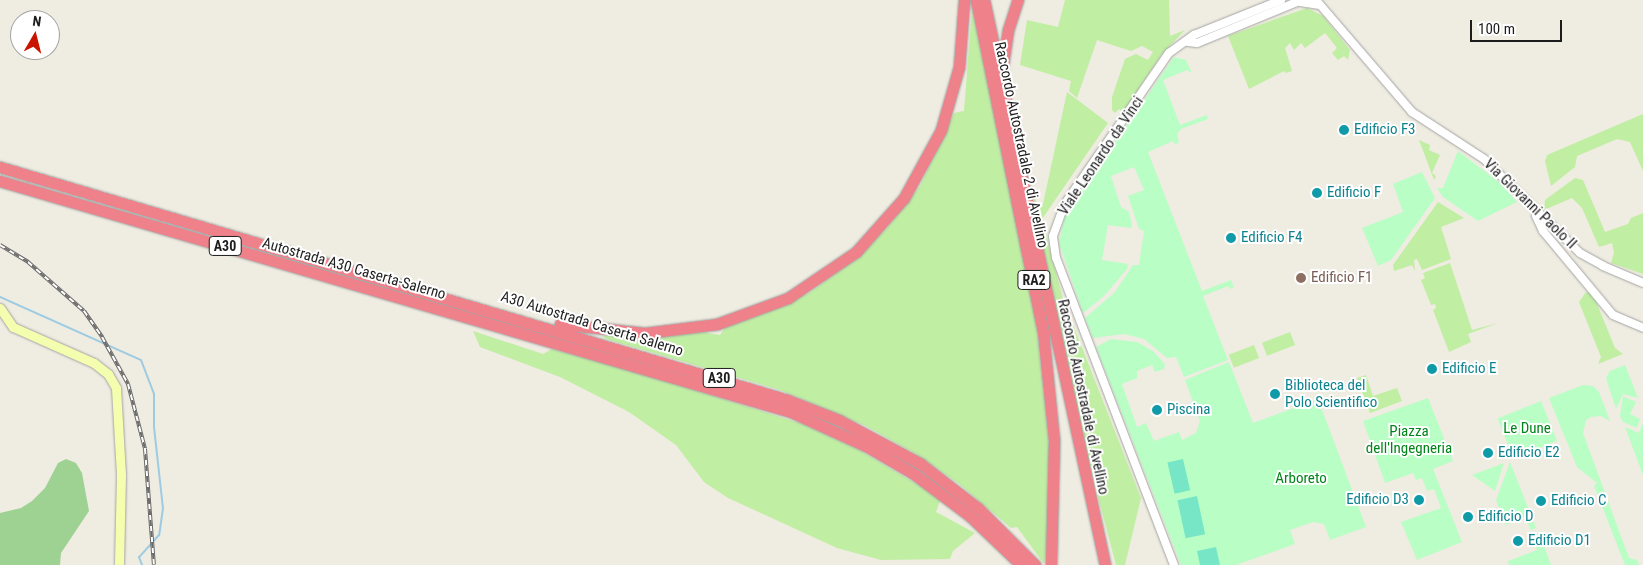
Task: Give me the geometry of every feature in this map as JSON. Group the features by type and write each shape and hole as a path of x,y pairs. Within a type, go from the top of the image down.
{"highway":[{"path":"468,303 565,326 604,331 684,330 761,309 818,280 856,252 881,226 904,198 926,162 941,130 954,89 963,31 964,0"},
{"name":"Raccordo Autostradale 2 di Avellino","path":"976,0 1043,332 1054,441 1051,565"},
{"name":"Raccordo Autostradale di Avellino","path":"984,0 1105,565"},
{"path":"1000,79 1008,30 1018,0"},
{"name":"Autostrada A30 Caserta-Salerno","path":"0,166 443,296"},
{"name":"Autostrada A30 Caserta-Salerno","path":"0,181 556,342"},
{"name":"A30 Autostrada Caserta Salerno","path":"443,296 788,400 874,437 952,493 1036,565"},
{"name":"A30 Autostrada Caserta Salerno","path":"556,342 791,412 866,446 952,493"},
{"path":"1071,410 1080,430 1111,565"},
{"name":"A30 Autostrada Caserta Salerno","path":"974,513 1020,565"}],"main road":[{"path":"0,308 9,323 94,363 108,374 116,388 121,475 119,565"}],"street":[{"name":"Viale Leonardo da Vinci","path":"1174,565 1056,258 1053,236 1064,205 1169,53 1188,42 1194,35 1281,0"},
{"path":"1188,42 1197,43 1297,1"},
{"name":"Via Giovanni Paolo II","path":"1297,1 1319,3 1412,112 1484,159 1580,253 1603,266 1643,283"},
{"path":"1532,208 1543,230 1613,315 1643,328"}],"green space":[{"path":"1065,0 1169,0 1170,36 1185,30 1162,54 1123,112 1119,109 1115,113 1112,110 1112,97 1125,59 1136,54 1148,60 1153,52 1142,46 1131,51 1097,40 1077,98 1069,91 1071,81 1020,65 1027,20 1058,27"},
{"path":"1307,8 1323,16 1350,50 1348,60 1344,56 1338,60 1332,53 1337,48 1325,33 1305,48 1301,43 1294,50 1290,43 1285,48 1292,71 1286,73 1284,71 1249,89 1228,36"},
{"path":"972,9 1034,302 1049,446 1048,551 1044,564 1017,527 1011,528 959,484 916,454 866,426 780,390 606,339 603,336 702,332 720,335 725,327 809,293 857,258 888,227 920,186 954,113 964,111"},
{"path":"1174,57 1186,60 1192,73 1187,70 1163,80 1180,125 1207,115 1208,119 1181,129 1177,134 1179,143 1175,144 1173,141 1148,152 1202,291 1231,280 1234,287 1230,289 1228,286 1203,296 1228,360 1184,377 1176,357 1167,358 1144,339 1124,334 1093,338 1085,318 1115,292 1133,265 1139,265 1144,231 1139,229 1128,196 1144,190 1134,167 1111,176 1121,207 1129,212 1132,224 1131,228 1108,225 1102,260 1128,264 1127,269 1104,296 1083,313 1059,243 1065,215"},
{"path":"1067,92 1108,123 1042,219 1063,299 1141,498 1125,565 1116,565 1071,394 1027,178 1039,209 1043,204"},
{"path":"1643,114 1643,171 1630,142 1617,139 1577,156 1575,167 1551,186 1545,161 1547,155"},
{"path":"1419,140 1430,145 1429,150 1440,155 1432,173 1436,176 1434,180"},
{"path":"1458,151 1500,183 1517,202 1478,221 1443,197 1437,188 1443,188"},
{"path":"1422,172 1435,198 1391,260 1378,266 1362,228 1403,212 1393,184"},
{"path":"1575,178 1583,180 1605,232 1628,224 1631,218 1643,213 1643,274 1611,263 1614,253 1612,243 1599,247 1582,208 1572,198 1544,210 1545,200"},
{"path":"1438,202 1464,218 1441,227 1451,259 1422,270 1417,259 1414,260 1415,271 1412,265 1394,271 1393,265"},
{"path":"1450,263 1472,330 1498,323 1468,334 1471,342 1449,352 1433,310 1436,308 1435,304 1431,305 1421,280 1425,278 1423,273"},
{"path":"1586,292 1593,294 1615,348 1623,354 1598,364 1601,357 1579,302"},
{"path":"473,331 543,354 552,349 633,371 803,424 859,450 920,486 940,501 936,512 975,533 953,551 950,559 881,560 837,548 728,498 704,482 676,445 629,412 560,377 480,347"},
{"path":"1290,332 1295,345 1267,356 1262,343"},
{"name":"Arboreto","path":"1111,339 1137,342 1153,351 1165,364 1164,369 1155,372 1152,365 1137,371 1137,378 1122,384 1137,427 1146,423 1154,441 1179,432 1182,440 1196,433 1200,421 1185,380 1229,362 1253,423 1318,399 1366,527 1330,540 1324,524 1313,522 1290,530 1295,544 1236,565 1181,565 1096,347"},
{"path":"1254,345 1259,358 1234,368 1229,355"},
{"path":"1625,365 1638,398 1623,394 1616,409 1606,378 1610,371"},
{"path":"1366,375 1373,396 1397,388 1402,401 1370,413 1357,378"},
{"path":"1583,385 1593,386 1599,392 1610,421 1601,416 1591,417 1586,420 1583,433 1629,558 1637,560 1639,565 1625,565 1594,486 1597,483 1577,467 1549,398"},
{"path":"1623,396 1636,402 1630,414 1640,419 1637,428 1623,422 1620,416"},
{"name":"Piazza dell'Ingegneria","path":"1428,398 1453,461 1433,469 1462,542 1417,560 1401,522 1441,508 1434,489 1427,491 1422,478 1416,480 1413,473 1385,483 1363,421"},
{"name":"Le Dune","path":"1541,401 1557,441 1514,458 1497,419"},
{"path":"1643,423 1643,475 1625,427 1639,433"},
{"path":"66,459 76,463 82,473 89,511 61,553 60,565 0,565 0,513 21,508 32,501 45,488 58,463"},
{"path":"1183,459 1190,490 1175,494 1167,463"},
{"path":"1510,462 1536,528 1531,530 1525,517 1506,525 1496,500"},
{"path":"1504,463 1495,491 1472,475"},
{"path":"1197,496 1205,534 1186,538 1177,500"},
{"path":"1539,533 1551,565 1509,565 1508,561 1537,550 1532,536"},
{"path":"1216,547 1220,565 1200,565 1197,551"}],"waterway":[{"path":"0,297 141,360 154,394 154,427 163,508 159,535 139,557 142,565"}],"railway":[{"path":"0,245 28,262 84,311 102,337 128,384 145,449 154,565"}],"place":[{"name":"Edificio F3","path":"1344,130"},
{"name":"Edificio F","path":"1317,193"},
{"name":"Edificio F4","path":"1231,238"},
{"name":"Edificio F1","path":"1301,278"},
{"name":"Edificio E","path":"1432,369"},
{"name":"Biblioteca del Polo Scientifico","path":"1275,394"},
{"name":"Piscina","path":"1157,410"},
{"name":"Edificio E2","path":"1488,453"},
{"name":"Edificio D3","path":"1419,500"},
{"name":"Edificio C","path":"1541,501"},
{"name":"Edificio D","path":"1468,517"},
{"name":"Edificio D1","path":"1518,541"}]}
